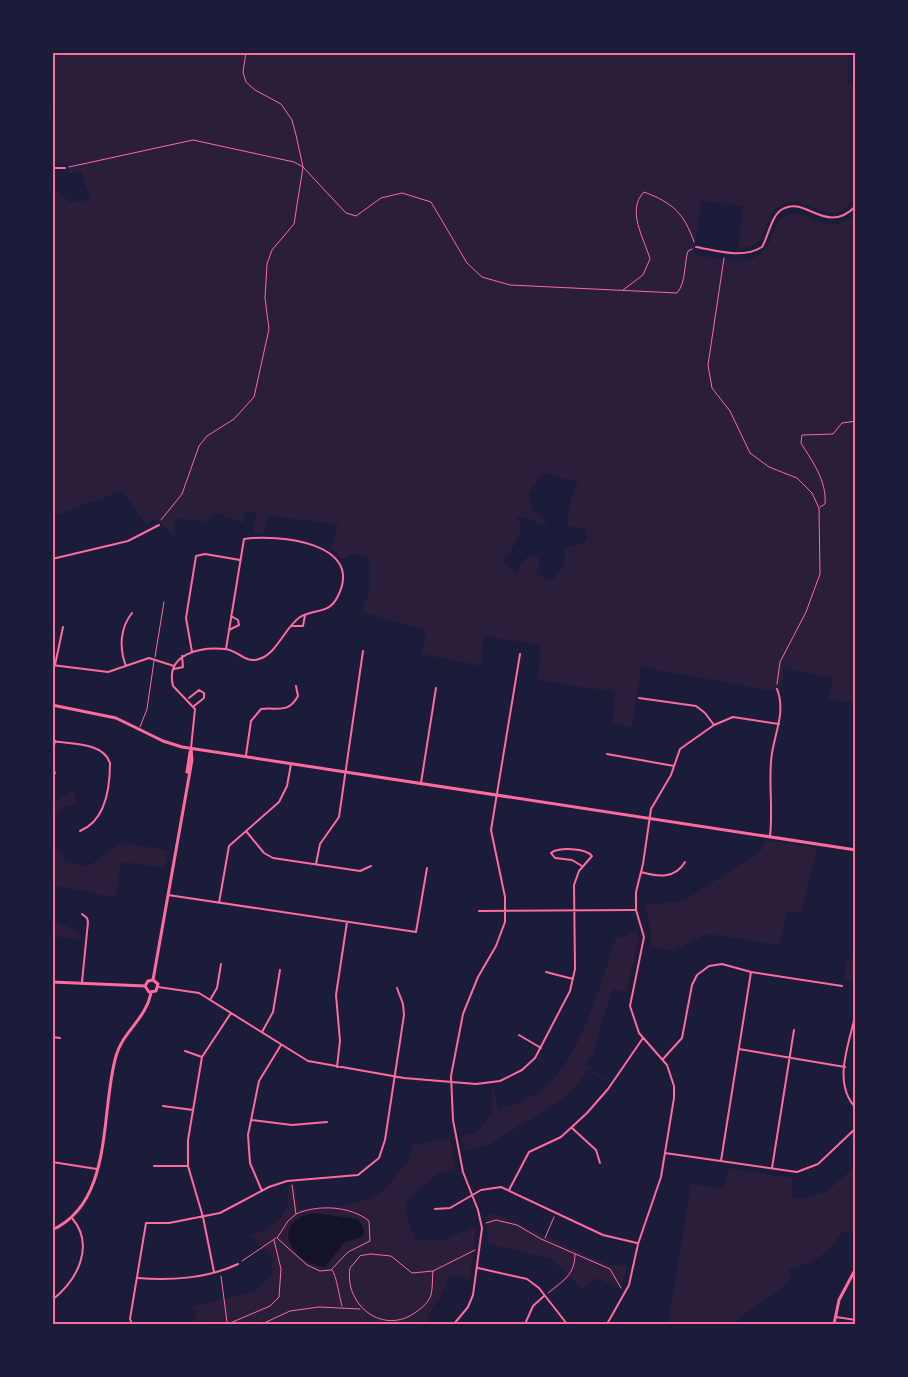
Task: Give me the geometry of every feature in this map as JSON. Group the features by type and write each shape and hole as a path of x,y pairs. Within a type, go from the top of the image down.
{"main road":[{"path":"52,705 110,716 163,741 191,748 855,850"},
{"path":"52,1230 72,1218 87,1200 97,1169 116,1056 126,1035 144,1015 151,993 158,987 153,980 191,748"},
{"path":"145,986 148,981 153,980"},
{"path":"52,982 145,986 151,993"},
{"path":"834,1324 842,1293 855,1268"}],"street":[{"path":"52,168 65,168"},
{"path":"696,247 745,254 762,247 773,221 781,210 795,206 822,218 831,218 844,216 855,206"},
{"path":"52,560 128,541 159,525"},
{"path":"191,748 196,719 194,706 173,686 173,668 182,656 192,652 226,649 248,660 259,659 267,655 291,626 305,615 327,610 339,595 342,574 335,557 322,547 310,544 262,537 244,539 226,649"},
{"path":"192,652 186,618 196,556 205,554 240,560"},
{"path":"126,666 121,645 126,621 132,613"},
{"path":"291,626 303,626 305,615"},
{"path":"229,630 239,625 237,620 231,616"},
{"path":"63,627 54,665 102,672 140,660 154,659 173,668 183,666 182,656"},
{"path":"316,864 320,844 339,817 363,651"},
{"path":"454,1324 471,1302 478,1268 482,1225 460,1156 452,1112 450,1082 462,1014 478,976 500,939 506,911 492,840 520,654"},
{"path":"246,755 253,716 264,709 287,709 298,696 296,686"},
{"path":"421,784 436,688"},
{"path":"770,836 773,811 771,762 779,724 780,700 777,689"},
{"path":"189,699 196,691 204,693 204,698 194,706"},
{"path":"639,698 696,706 714,725"},
{"path":"607,1324 631,1277 639,1244 661,1177 674,1086 663,1059 636,1028 630,1006 644,937 636,910 636,892 652,805 666,785 676,754 714,725 733,717 779,724"},
{"path":"52,755 54,741 94,748 108,758 110,768 103,809 94,823 80,831"},
{"path":"607,754 674,766"},
{"path":"219,903 227,852 232,842 282,796 291,763"},
{"path":"52,767 55,773"},
{"path":"245,831 268,856 360,871 371,866"},
{"path":"158,987 188,990 210,1000 308,1061 393,1076 450,1082 482,1084 506,1079 526,1067 541,1047 573,979 574,885 582,866 592,856 590,852 556,849 551,853 555,858 572,860 582,866"},
{"path":"641,872 657,876 669,875 679,871 685,862"},
{"path":"167,895 416,932 427,868"},
{"path":"479,911 636,910"},
{"path":"82,914 88,922 82,983"},
{"path":"337,1067 340,1041 336,995 347,922"},
{"path":"210,1000 218,988 221,964"},
{"path":"663,1059 682,1038 692,985 697,975 709,966 722,964 751,972 842,986"},
{"path":"262,1032 275,1007 280,970"},
{"path":"546,972 573,979"},
{"path":"722,1161 751,972"},
{"path":"132,1324 130,1319 146,1223 169,1223 203,1218 227,1211 262,1191 291,1181 358,1175 379,1158 385,1140 404,1015 397,988"},
{"path":"214,1272 203,1218 188,1166 188,1140 202,1057 231,1013"},
{"path":"855,1016 845,1066 845,1095 855,1108"},
{"path":"772,1168 794,1029"},
{"path":"519,1035 541,1047"},
{"path":"52,1037 60,1038"},
{"path":"509,1190 530,1152 555,1140 572,1128 608,1089 629,1054 643,1038"},
{"path":"262,1191 251,1168 248,1152 251,1120 258,1082 282,1046"},
{"path":"740,1050 845,1066"},
{"path":"185,1051 202,1057"},
{"path":"163,1106 193,1110"},
{"path":"251,1120 292,1125 327,1122"},
{"path":"572,1128 596,1150 600,1162"},
{"path":"665,1153 797,1172 812,1168 855,1128"},
{"path":"52,1162 97,1169"},
{"path":"154,1166 188,1166"},
{"path":"435,1209 450,1208 488,1188 509,1190 603,1235 639,1244"},
{"path":"52,1300 70,1282 82,1254 84,1239 72,1218"},
{"path":"137,1278 165,1280 220,1271 238,1264"},
{"path":"478,1268 527,1279 567,1324"},
{"path":"525,1324 533,1306 544,1296"},
{"path":"836,1317 855,1320"}],"lane":[{"path":"140,729 147,709 164,602"}],"path":[{"path":"159,525 165,513 182,494 199,446 207,436 243,410 258,386 269,319 265,298 267,264 272,250 294,224 303,167 289,114 281,104 255,90 244,77 246,52"},
{"path":"65,168 128,152 194,140 283,159 303,167 346,213 356,216 381,198 402,193 431,202 467,263 482,278 510,285 677,293 683,286 688,251 696,247 688,223 672,205 644,192 636,200 635,211 650,259 643,274 623,290"},
{"path":"725,252 708,365 712,388 730,411 750,453 769,467 796,478 812,493 819,508 820,574 806,612 780,662 777,689"},
{"path":"819,508 825,504 825,491 814,464 801,443 802,435 826,436 836,433 842,423 855,421"},
{"path":"291,1181 296,1214"},
{"path":"238,1264 274,1240 289,1219 310,1209 337,1208 369,1221 370,1241 348,1252 331,1270 312,1269 276,1238"},
{"path":"544,1240 556,1211"},
{"path":"486,1223 494,1220 510,1222 544,1240 575,1252 613,1271 618,1284 626,1290"},
{"path":"220,1271 228,1324 265,1309 279,1297 281,1269 274,1240"},
{"path":"433,1271 428,1301 402,1323 385,1321 362,1308 353,1296 349,1276 352,1264 360,1256 388,1255 412,1273 433,1271 474,1250 480,1251"},
{"path":"544,1296 571,1275 575,1267 575,1252"},
{"path":"331,1270 336,1276 337,1294 342,1308"},
{"path":"262,1324 290,1311 310,1308 362,1308"}],"shaded area":[{"path":"53,53 851,53 847,83 855,85 856,195 847,207 828,213 799,203 789,203 778,207 768,219 758,243 738,249 743,206 701,201 694,254 729,260 749,259 765,250 779,222 791,214 835,224 855,214 855,703 829,699 832,678 783,668 782,686 772,691 641,667 632,727 612,724 615,692 538,680 541,645 484,636 481,666 421,654 426,631 362,612 369,591 369,557 350,554 342,560 332,549 338,525 268,515 264,533 253,533 256,513 246,511 243,523 215,513 204,522 176,518 173,535 156,518 146,525 123,491 53,516 53,188 69,202 91,200 81,171 69,173 66,163 53,164 53,127 57,105 53,104","holes":["542,473 578,482 569,504 567,525 587,530 587,541 566,548 563,566 552,581 536,574 540,562 536,554 522,562 517,577 504,561 520,533 521,522 518,516 545,525 546,521 532,510 529,494"]},
{"path":"75,790 75,804 61,810 53,821 53,803"},
{"path":"765,840 817,848 801,914 787,911 779,945 707,934 673,951 650,946 651,933 645,905 683,901 761,851"},
{"path":"52,841 66,862 87,867 122,843 168,850 165,868 122,862 115,897 53,885"},
{"path":"52,919 80,933 79,940 53,936"},
{"path":"637,928 638,941 627,992 612,989 593,1053 586,1065 607,1080 606,1082 588,1069 564,1098 547,1110 482,1147 465,1151 462,1136 476,1133 492,1114 492,1087 494,1087 498,1109 536,1094 559,1072 570,1056 589,1016 616,937 625,937"},
{"path":"855,934 856,982 844,981 847,959 852,960"},
{"path":"450,1138 455,1170 437,1174 407,1200 405,1210 415,1240 445,1240 476,1225 470,1278 448,1275 444,1289 426,1324 190,1324 198,1315 193,1306 255,1291 271,1275 273,1258 251,1236 280,1218 287,1205 288,1186 294,1185 300,1210 342,1206 363,1201 389,1185 401,1168 409,1162 412,1145"},
{"path":"855,1165 855,1231 842,1233 819,1257 788,1270 791,1281 738,1319 737,1324 668,1324 691,1184 724,1189 728,1168 792,1178 792,1197 811,1197 827,1190"},
{"path":"313,1213 358,1219 364,1230 363,1236 344,1243 325,1267 314,1265 295,1252 288,1234 291,1225 299,1218"},
{"path":"495,1213 609,1265 628,1265 620,1289 597,1278 582,1289 570,1277 550,1293 548,1290 568,1274 552,1259 488,1244 487,1216"}]}
